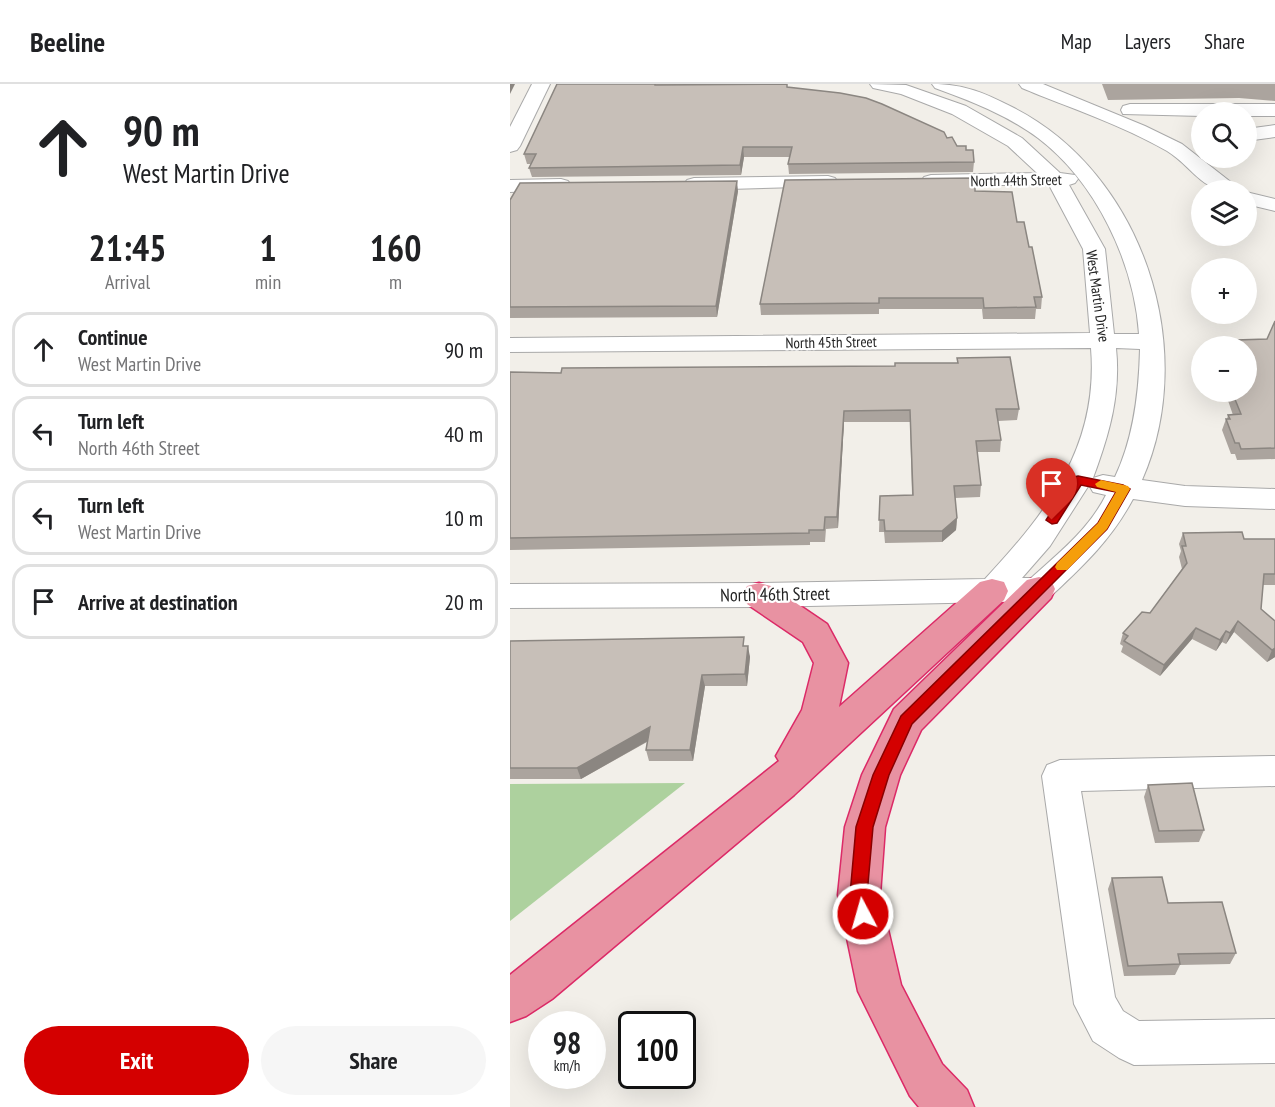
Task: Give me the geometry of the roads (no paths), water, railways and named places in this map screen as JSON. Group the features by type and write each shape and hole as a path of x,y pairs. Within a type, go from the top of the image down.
{"highway":[{"path":"950,1107 926,1080 880,992 859,895 864,827 881,775 907,720 1040,590"},
{"path":"510,1000 536,984 780,783 992,591"},
{"path":"759,595 815,633 831,663 820,713 780,783"}],"street":[{"path":"510,146 541,84"},
{"name":"West Martin Drive","path":"879,84 906,90 959,110 1015,142 1056,180 1094,249 1106,373 1102,407 1078,480 1039,539 992,591"},
{"name":"West Martin Drive","path":"941,84 990,102 1058,144 1101,194 1126,242 1144,291 1152,342 1152,394 1140,447 1123,489 1103,526 1040,590"},
{"path":"1028,84 1175,148 1216,180"},
{"path":"1130,110 1275,110"},
{"path":"1257,133 1275,131"},
{"path":"1175,148 1191,145"},
{"name":"North 44th Street","path":"915,181 1089,178"},
{"path":"677,184 843,182"},
{"path":"510,186 581,185"},
{"path":"1257,200 1275,204"},
{"name":"North 45th Street","path":"510,345 1104,340 1152,342"},
{"path":"1078,480 1123,489 1185,496 1275,499"},
{"name":"North 46th Street","path":"510,596 759,595 1040,590"},
{"path":"1275,771 1059,776 1095,1004 1108,1026 1134,1044 1275,1041"}]}
